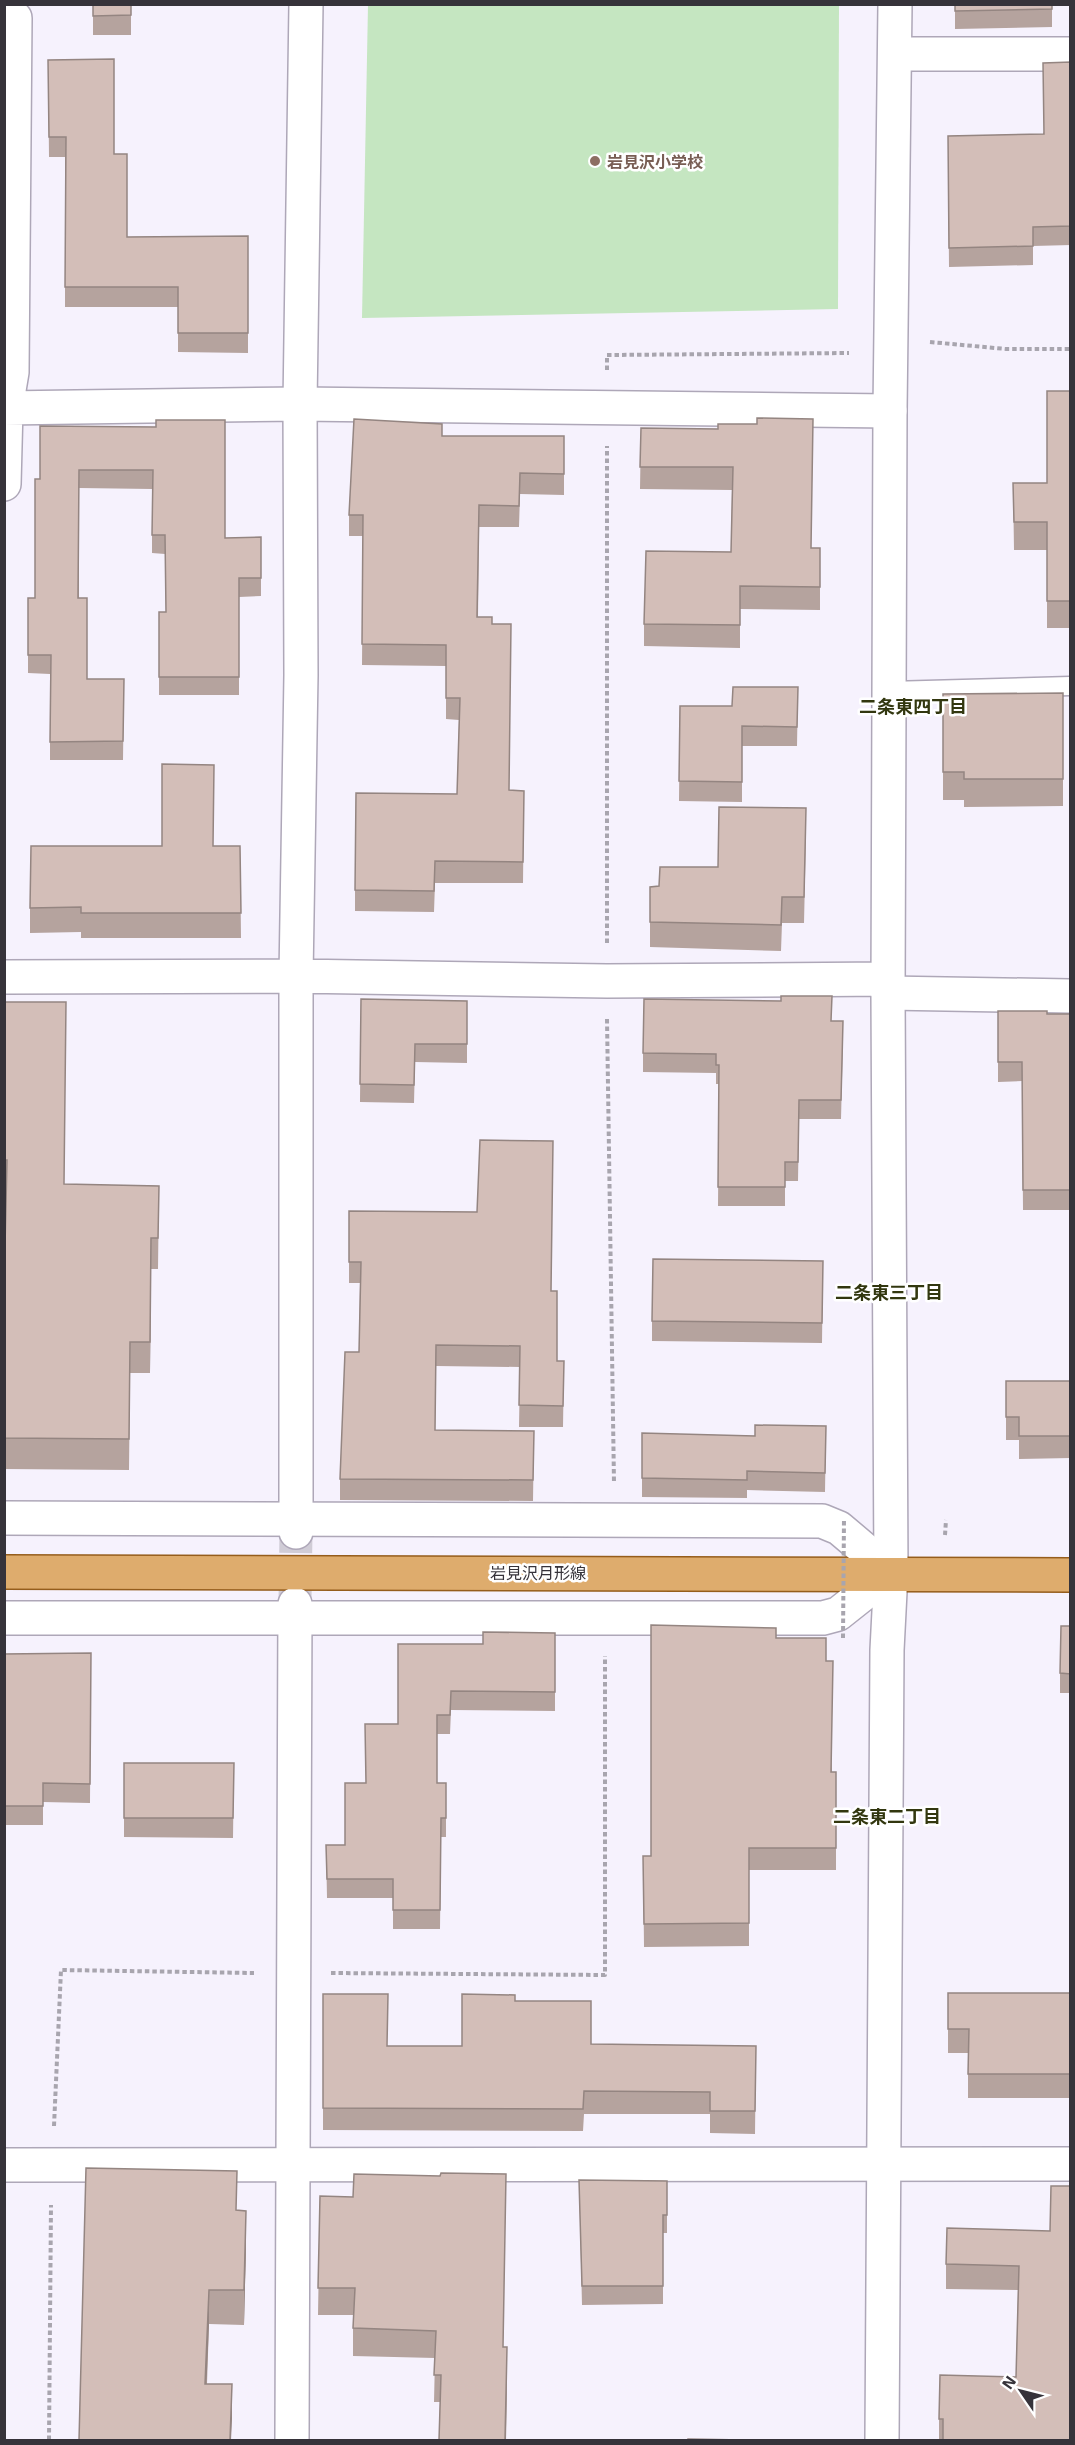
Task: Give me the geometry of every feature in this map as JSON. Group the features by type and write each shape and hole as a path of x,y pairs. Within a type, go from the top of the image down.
{"main road":[{"name":"岩見沢月形線","path":"4,1572 891,1572 1071,1575"}],"street":[{"path":"296,1526 296,976 301,675 300,404 306,4"},
{"path":"882,2440 887,1650 891,1572 888,986 890,411 895,4"},
{"path":"4,8 15,18 12,372 5,408 4,484"},
{"path":"895,54 1071,54"},
{"path":"5,408 300,404 890,411"},
{"path":"4,977 296,976 888,986 1071,996"},
{"path":"4,1518 296,1526 615,1519 822,1521 839,1528 891,1572"},
{"path":"4,1618 295,1611 823,1618 838,1614 891,1572"},
{"path":"292,2440 295,1611"},
{"path":"4,2165 1071,2164"}],"lane":[{"path":"890,691 1071,686"}],"path":[{"path":"930,342 1006,349 1071,349"},
{"path":"607,379 607,355 849,353"},
{"path":"607,438 607,981 615,1519"},
{"path":"843,1638 844,1518"}],"green space":[{"name":"岩見沢小学校","path":"368,5 839,5 838,309 362,318"}],"building":[{"path":"93,4 131,4 131,15 93,16"},
{"path":"955,4 1052,4 1052,9 955,11"},
{"path":"114,59 114,154 127,154 127,237 248,236 248,333 178,333 178,287 65,287 66,137 49,137 48,60"},
{"path":"1071,62 1071,226 1033,227 1033,246 949,248 948,136 1044,134 1043,63"},
{"path":"1047,391 1071,391 1071,601 1047,601 1047,522 1014,522 1013,483 1047,483"},
{"path":"757,418 813,419 811,548 820,548 820,587 740,586 740,625 644,624 646,551 731,552 733,467 640,467 641,428 718,429 718,424 757,424"},
{"path":"354,419 442,424 442,436 564,436 564,474 520,473 519,506 479,505 477,617 492,617 492,624 511,624 509,790 524,791 523,862 435,861 434,891 355,890 356,793 457,794 460,698 446,698 446,645 362,644 363,515 349,515"},
{"path":"156,420 225,420 225,538 261,537 261,578 239,578 239,677 159,677 159,612 166,612 165,535 152,535 153,470 79,470 78,598 87,598 87,679 124,679 123,741 50,742 51,655 28,655 28,598 35,598 35,479 40,479 40,426 156,427"},
{"path":"733,687 798,687 797,727 742,726 742,782 679,781 680,706 732,706"},
{"path":"1063,693 1063,779 964,779 964,772 943,772 943,694"},
{"path":"162,764 214,765 213,846 240,846 241,913 81,913 81,907 30,908 31,846 162,846"},
{"path":"719,807 806,808 804,897 782,897 781,925 650,922 650,887 659,886 660,867 718,867"},
{"path":"781,996 832,996 831,1021 843,1021 841,1100 799,1100 798,1162 785,1162 785,1187 718,1187 719,1065 716,1065 716,1054 643,1053 644,999 781,1001"},
{"path":"361,999 467,1001 467,1044 415,1044 414,1085 360,1084"},
{"path":"4,1002 66,1002 64,1184 159,1186 158,1238 151,1238 150,1342 130,1342 129,1439 4,1438 7,1160 4,1160"},
{"path":"998,1011 1047,1011 1047,1014 1071,1014 1071,1190 1023,1190 1022,1062 998,1062"},
{"path":"480,1140 553,1141 551,1291 557,1291 557,1361 564,1361 563,1406 519,1405 520,1346 436,1345 435,1430 534,1431 533,1480 340,1479 345,1352 359,1352 361,1262 349,1262 349,1211 477,1212"},
{"path":"653,1259 823,1261 822,1323 652,1321"},
{"path":"1006,1381 1071,1381 1071,1436 1019,1436 1019,1417 1006,1417"},
{"path":"755,1425 826,1426 825,1473 747,1471 747,1480 642,1478 642,1433 755,1436"},
{"path":"651,1625 776,1628 776,1638 826,1638 826,1661 833,1661 831,1772 836,1772 836,1848 749,1848 749,1923 644,1924 643,1856 651,1856"},
{"path":"1061,1626 1071,1626 1071,1674 1060,1673"},
{"path":"483,1632 555,1633 555,1692 451,1691 450,1715 437,1715 437,1783 446,1783 446,1818 441,1818 440,1910 393,1910 393,1879 327,1879 326,1845 345,1845 345,1783 366,1783 365,1724 398,1724 398,1644 483,1644"},
{"path":"91,1653 90,1784 43,1783 43,1806 4,1806 4,1654"},
{"path":"124,1763 234,1763 233,1818 124,1818"},
{"path":"948,1993 1071,1993 1071,2074 968,2074 969,2029 948,2029"},
{"path":"323,1994 388,1994 387,2046 462,2046 462,1994 515,1995 515,2001 591,2001 591,2044 756,2046 755,2111 710,2111 710,2092 584,2091 583,2109 323,2108"},
{"path":"86,2168 237,2171 236,2210 246,2211 244,2290 209,2290 205,2384 232,2384 230,2440 79,2440"},
{"path":"441,2173 506,2174 503,2347 507,2347 505,2440 439,2440 441,2375 434,2375 436,2331 353,2328 355,2288 318,2288 320,2196 353,2197 354,2174 440,2176"},
{"path":"579,2180 667,2181 667,2215 663,2215 663,2286 582,2286"},
{"path":"1051,2186 1071,2186 1071,2440 943,2440 943,2419 939,2419 940,2375 1016,2377 1019,2266 946,2264 947,2228 1050,2231"},
{"path":"688,2439 744,2440 688,2440"}],"tunnel":[{"path":"295,1602 296,1532"}],"place":[{"name":"岩見沢小学校","path":"595,161"}],"district":[{"name":"二条東四丁目","path":"913,706"},
{"name":"二条東三丁目","path":"889,1292"},
{"name":"二条東二丁目","path":"887,1816"}]}
